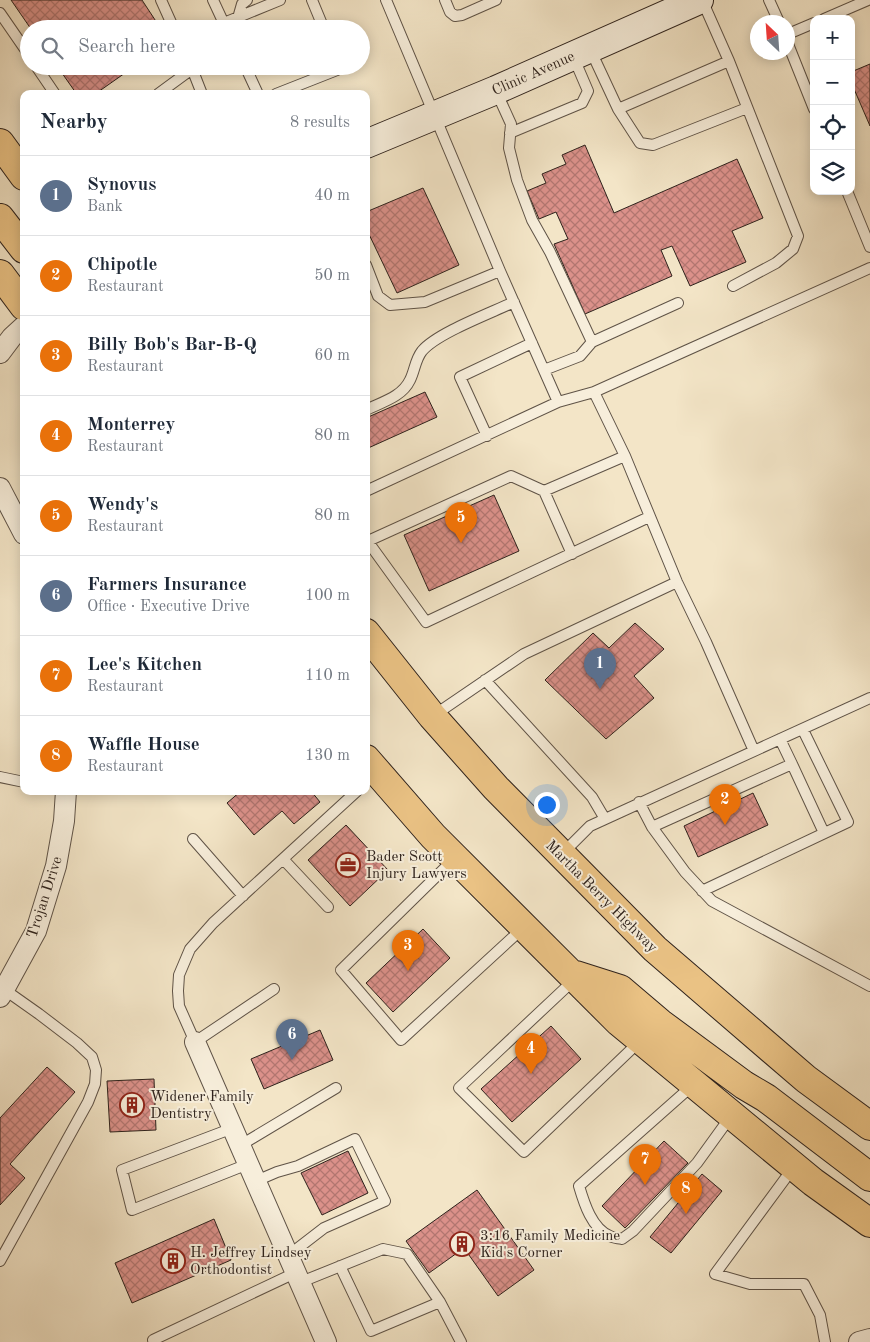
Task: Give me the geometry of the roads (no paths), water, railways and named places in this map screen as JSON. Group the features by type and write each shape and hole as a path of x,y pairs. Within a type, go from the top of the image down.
{"main road":[{"path":"0,143 20,170"},
{"path":"0,218 20,244"},
{"path":"0,274 20,301"},
{"name":"Martha Berry Highway","path":"370,638 432,716 496,788 654,949 806,1079 870,1126"},
{"path":"372,770 433,836 619,1022 794,1167 870,1223"},
{"path":"573,976 620,989 660,1023 766,1098 870,1177"}],"street":[{"name":"Clinic Avenue","path":"370,142 496,90 700,0"},
{"path":"0,353 20,330"},
{"path":"0,489 20,526"},
{"name":"Trojan Drive","path":"2,993 36,931 56,866 64,822 66,795"},
{"path":"195,1042 326,1342"},
{"path":"859,1342 870,1339"}],"lane":[{"path":"161,0 170,20"},
{"path":"213,0 222,20"},
{"path":"238,18 242,4 246,0"},
{"path":"235,20 280,0"},
{"path":"312,0 320,20"},
{"path":"386,0 500,271 558,402"},
{"path":"445,0 450,12 455,16 462,15 496,0"},
{"path":"700,0 729,62 798,236 793,249 776,263 733,286"},
{"path":"770,0 776,15"},
{"path":"833,15 868,0"},
{"path":"0,13 20,42"},
{"path":"795,31 810,25"},
{"path":"581,52 640,143 654,145 747,108"},
{"path":"510,133 582,103 588,91 581,52"},
{"path":"794,60 813,105"},
{"path":"618,109 729,62"},
{"path":"42,75 52,90"},
{"path":"163,90 183,75"},
{"path":"195,75 200,90"},
{"path":"249,75 256,90"},
{"path":"286,90 324,75"},
{"path":"496,90 511,124 509,148 517,180 532,220 550,252 592,342"},
{"path":"850,195 870,246"},
{"path":"370,489 558,402 594,392 870,268"},
{"path":"370,275 378,296 390,305 425,302 500,271"},
{"path":"370,408 403,390 410,381 416,361 432,342 514,302"},
{"path":"544,370 580,356 592,342 678,303"},
{"path":"487,436 460,377 532,344"},
{"path":"594,392 625,456 677,582 706,642 754,752"},
{"path":"544,491 625,456"},
{"path":"370,539 511,476 544,491 572,554"},
{"path":"370,544 426,622 649,517"},
{"path":"432,716 524,654 677,582"},
{"path":"485,680 592,797 604,819"},
{"path":"561,855 590,826 870,698"},
{"path":"702,891 848,822 803,730"},
{"path":"780,740 824,832"},
{"path":"652,827 792,764"},
{"path":"0,777 20,781"},
{"path":"274,989 195,1042 179,1006 179,974 190,949 213,923 353,795"},
{"path":"639,802 652,827 685,872 712,901 870,986"},
{"path":"193,839 243,896"},
{"path":"455,858 340,970 401,1040 524,927"},
{"path":"283,859 328,907"},
{"path":"573,976 459,1088 524,1152 641,1040"},
{"path":"0,1261 88,1102 95,1084 96,1070 92,1057 77,1043 2,993"},
{"path":"694,1085 579,1186 585,1205 597,1225 609,1236 622,1239 633,1231 697,1163 731,1116"},
{"path":"295,1269 324,1228 385,1201 355,1140 298,1166 278,1172 252,1172 132,1210 122,1170 237,1136 336,1088"},
{"path":"794,1167 716,1274 750,1284 804,1284 820,1315 825,1342"},
{"path":"154,1342 153,1340 295,1269 340,1266 383,1249 407,1254 440,1302 461,1342"},
{"path":"340,1266 371,1331 440,1302"}],"place":[{"name":"Wendy's","path":"461,543"},
{"name":"Synovus","path":"600,689"},
{"name":"Chipotle","path":"725,825"},
{"name":"Bader Scott Injury Lawyers","path":"348,865"},
{"name":"Billy Bob's Bar-B-Q","path":"408,971"},
{"name":"Farmers Insurance","path":"292,1060"},
{"name":"Monterrey","path":"531,1074"},
{"name":"Widener Family Dentistry","path":"132,1105"},
{"name":"Lee's Kitchen","path":"645,1185"},
{"name":"Waffle House","path":"686,1214"},
{"name":"3:16 Family Medicine Kid's Corner","path":"462,1244"},
{"name":"H. Jeffrey Lindsey Orthodontist","path":"173,1261"}]}
